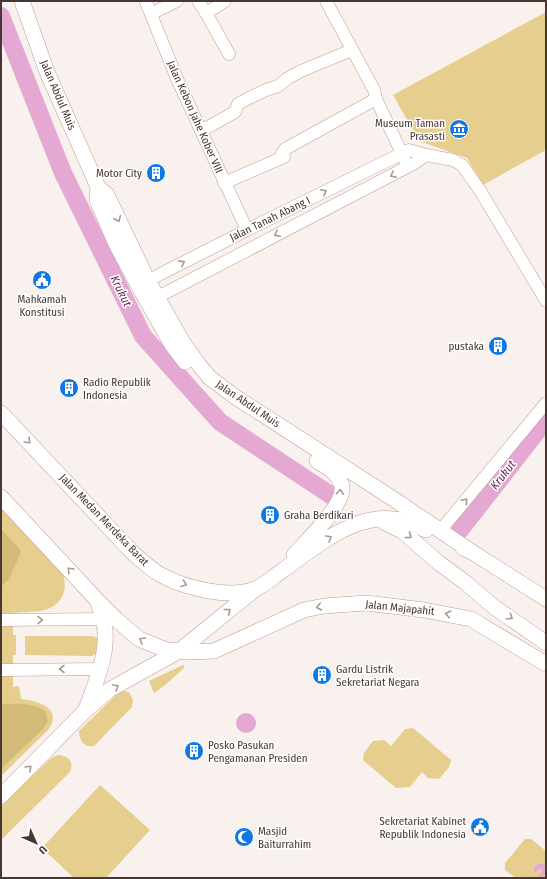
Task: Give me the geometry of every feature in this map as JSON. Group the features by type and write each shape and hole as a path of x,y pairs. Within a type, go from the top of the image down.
{"main road":[{"name":"Jalan Abdul Muis","path":"22,1 47,72 98,188 97,200 116,244 143,283 172,345 209,390 228,404 329,468 338,477 342,487 341,496 335,509 274,576"},
{"name":"Jalan Abdul Muis","path":"152,300 199,365 217,384 472,552"},
{"name":"Jalan Medan Merdeka Barat","path":"1,413 123,543 149,567 168,578 192,587 237,594 257,588 323,542 354,524 374,518 397,519 418,526 437,537 472,552 546,599"},
{"path":"1,496 96,599 139,639 159,647 179,651"},
{"path":"374,518 402,531 494,607 546,643"},
{"path":"1,796 85,711 109,690 179,651 257,588"},
{"path":"85,711 101,669 106,646 104,619 96,599"},
{"name":"Jalan Majapahit","path":"179,651 214,651 304,610 324,606 366,603 424,610 471,619 546,664"}],"street":[{"path":"151,14 177,1"},
{"path":"198,1 228,54"},
{"path":"206,13 226,1"},
{"path":"326,1 406,152 411,165"},
{"name":"Jalan Kebon Jahe Kober VIII","path":"146,2 200,131 247,230"},
{"path":"200,131 235,112 240,103 248,98 278,86 288,78 301,71 352,50"},
{"path":"224,183 284,157 282,154 285,150 375,95"},
{"path":"406,152 453,160 462,165 546,301"},
{"name":"Jalan Tanah Abang I","path":"143,283 406,152"},
{"name":"Jalan Tanah Abang I","path":"152,300 411,165 426,155"},
{"path":"440,531 546,403"},
{"path":"1,620 104,619"},
{"path":"1,670 101,669"}],"shaded area":[{"name":"Museum Taman Prasasti","path":"546,12 546,150 483,185 467,158 419,141 393,95"},
{"path":"1,506 61,569 65,583 63,596 49,609 13,613 13,635 16,635 16,655 13,655 13,687 19,686 21,699 35,702 47,707 53,716 48,730 1,776"},
{"path":"1,529 20,549 21,552 9,579 1,587"},
{"path":"25,636 92,636 97,638 99,641 98,652 92,656 25,655"},
{"path":"183,665 184,668 154,693 149,681"},
{"path":"123,691 129,692 133,700 132,707 94,746 85,745 81,740 79,731 114,697"},
{"path":"1,704 24,704 40,708 45,711 48,721 43,729 1,769"},
{"path":"242,713 250,713 256,719 256,727 250,733 242,733 236,727 236,719"},
{"path":"413,728 451,760 449,767 439,779 428,778 422,772 410,787 396,788 363,760 364,753 373,741 384,740 391,746 405,729"},
{"path":"58,755 70,760 70,772 1,840 1,806 48,761"},
{"path":"100,785 150,830 106,878 74,878 42,848"},
{"path":"525,839 531,839 546,851 546,878 516,878 505,870 505,863"},
{"path":"538,864 543,864 546,867 546,874 542,877 538,877 542,872 542,869 539,869 534,874 534,867"}],"waterway":[{"name":"Krukut","path":"1,16 63,173 143,336 220,422 332,496"},
{"name":"Krukut","path":"460,530 546,420"}],"place":[{"name":"Museum Taman Prasasti","path":"459,129"},
{"name":"Motor City","path":"156,173"},
{"name":"Mahkamah Konstitusi","path":"42,280"},
{"name":"pustaka","path":"498,346"},
{"name":"Radio Republik Indonesia","path":"69,388"},
{"name":"Graha Berdikari","path":"270,515"},
{"name":"Gardu Listrik Sekretariat Negara","path":"322,675"},
{"name":"Posko Pasukan Pengamanan Presiden","path":"194,751"},
{"name":"Sekretariat Kabinet Republik Indonesia","path":"480,827"},
{"name":"Masjid Baiturrahim","path":"244,837"}]}
